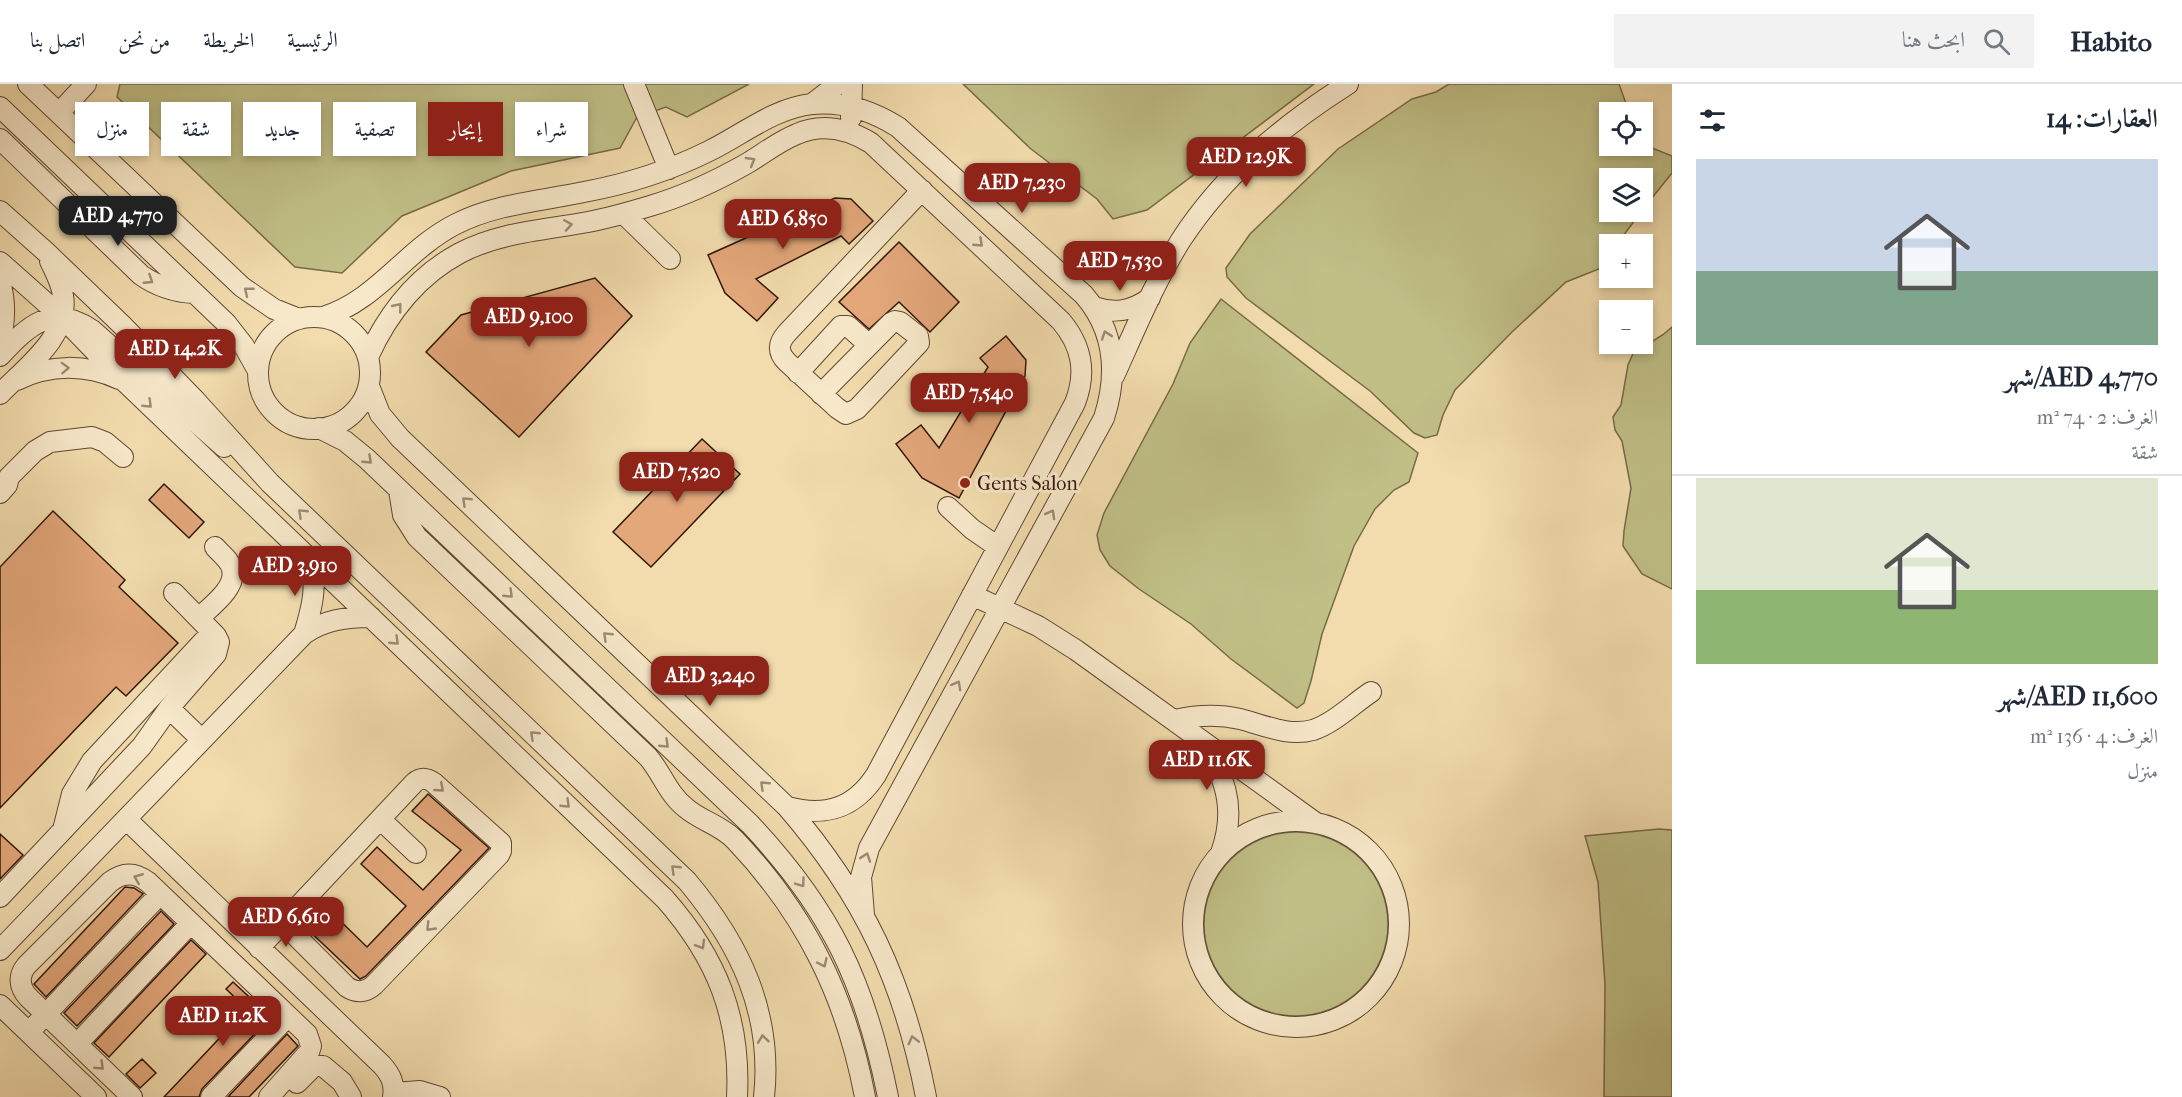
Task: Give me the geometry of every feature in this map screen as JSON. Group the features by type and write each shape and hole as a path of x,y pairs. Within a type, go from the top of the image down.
{"street":[{"path":"28,84 242,287 274,309 299,319"},
{"path":"59,113 86,84"},
{"path":"634,84 669,169"},
{"path":"812,104 838,84"},
{"path":"851,132 852,84"},
{"path":"1113,378 1150,298 1181,240 1221,187 1268,141 1294,120 1348,84"},
{"path":"323,317 351,330 362,342 370,366 369,386 365,397 351,415 330,426 306,428 281,418 271,409 259,385 260,357 266,344 280,329 299,319 323,317 357,303 426,243 470,218 502,207 613,186 669,169 707,152 776,114 812,104 851,106 883,118 898,127 1094,307 1110,346 1113,378 1110,400 1104,418 869,848 861,877 864,915"},
{"path":"0,107 235,334 258,371"},
{"path":"368,357 396,307 433,270 460,253 506,236 590,222 669,200 706,185 799,133 826,128 851,132 871,143 1061,321 1071,332 1082,360 1080,389 1075,403 869,785 849,804 827,810 800,811 787,807"},
{"path":"0,139 141,275 171,291 194,293"},
{"path":"821,394 891,323 895,321 903,325 918,336 919,340 916,346 852,412 841,412 821,394 798,373 781,356 779,348 781,339 922,190"},
{"path":"0,212 46,252 166,370 270,483 674,868 706,903 737,951 757,1004 765,1061 765,1097"},
{"path":"624,214 670,259"},
{"path":"5,389 50,342 58,332 63,318 63,294 46,252"},
{"path":"0,262 63,318 123,380 665,899 684,920 700,942 713,966 726,1001 736,1046 737,1097"},
{"path":"0,282 4,306 4,326 0,342"},
{"path":"1094,307 1111,312 1120,311 1131,309 1150,298"},
{"path":"0,356 30,326 40,321 63,318 83,324 185,414 270,483"},
{"path":"798,373 841,326 848,326 869,345"},
{"path":"5,389 38,372 69,367 96,370 123,380"},
{"path":"369,386 381,414 400,438 787,807 829,859 864,915 899,992 912,1032 926,1097"},
{"path":"319,428 357,449 775,851 799,880 820,911 854,976 878,1047 888,1097"},
{"path":"3,483 42,446 58,440 92,437 99,439 123,457"},
{"path":"399,490 403,515 408,527 417,537 654,764 676,799 696,816 730,834 783,896 821,958 848,1026 865,1097"},
{"path":"948,507 972,529 998,547"},
{"path":"63,830 72,794 92,761 206,625 231,584 233,576 228,561 215,547"},
{"path":"304,634 315,590 311,561"},
{"path":"0,897 142,746 169,708 216,654 219,642 206,625 174,593"},
{"path":"972,595 1058,638 1183,725 1316,823"},
{"path":"0,950 304,634 328,621 349,617 371,617"},
{"path":"1183,725 1201,716 1227,717 1279,730 1300,732 1321,727 1371,692"},
{"path":"169,708 202,740"},
{"path":"615,725 629,709"},
{"path":"1183,725 1212,758 1226,788 1229,821 1221,853"},
{"path":"259,948 282,922 417,780 426,779 434,783 498,840 502,847 501,851 374,986 366,991 356,992 347,987 282,922"},
{"path":"126,819 382,1065 389,1073 393,1083 393,1095 420,1091 440,1097"},
{"path":"380,819 416,854"},
{"path":"1296,821 1316,823 1339,830 1359,843 1376,859 1389,879 1397,901 1400,924 1397,948 1389,970 1376,990 1359,1006 1338,1018 1316,1025 1292,1027 1269,1023 1247,1015 1227,1001 1212,984 1200,963 1194,940 1193,917 1197,894 1207,872 1221,853 1246,835 1275,823 1296,821"},
{"path":"760,867 775,851"},
{"path":"132,1097 28,997 21,987 21,976 26,966 117,877 125,874 141,877 307,1034 309,1052 269,1097"},
{"path":"29,1032 160,894"},
{"path":"77,1044 191,923"},
{"path":"0,1005 96,1097"},
{"path":"211,1097 288,1016"},
{"path":"284,1097 310,1069 319,1065 327,1068 342,1082 351,1097"}],"shaded area":[{"path":"120,84 749,84 687,117 666,107 637,117 620,148 588,155 588,102 515,102 515,156 582,156 511,171 402,216 342,273 295,267 179,156 231,156 231,102 161,102 161,139 149,128 149,102 122,102 117,97"},
{"path":"963,84 1314,84 1147,210 1113,219 1097,199 1031,149"},
{"path":"1449,84 1619,84 1625,102 1599,102 1599,156 1653,156 1653,148 1672,156 1672,173 1653,197 1653,168 1599,168 1599,222 1634,222 1624,234 1599,234 1599,269 1566,282 1512,332 1455,390 1443,415 1437,435 1425,438 1414,433 1370,391 1246,298 1227,277 1226,268 1250,234 1338,149 1412,99 1436,92"},
{"path":"1221,299 1418,453 1409,482 1394,490 1375,509 1354,546 1322,634 1304,703 1297,708 1231,659 1191,624 1139,589 1110,566 1100,550 1097,535 1104,513 1173,384 1190,343"},
{"path":"1672,327 1672,589 1642,574 1623,546 1631,488 1622,441 1615,430 1613,417 1621,405 1628,365 1633,354 1653,354 1653,340"},
{"path":"1659,829 1672,830 1672,1097 1604,1097 1605,985 1598,882 1585,836"},
{"path":"1296,832 1331,839 1361,859 1381,889 1388,924 1381,959 1361,989 1331,1009 1296,1016 1261,1009 1231,989 1211,959 1204,924 1211,889 1231,859 1261,839"}],"building":[{"path":"835,198 851,199 873,221 849,244 841,236 756,279 778,298 757,321 725,293 708,255"},
{"path":"899,242 959,302 930,332 899,302 869,329 839,302"},
{"path":"595,278 632,316 519,437 426,352 461,315"},
{"path":"1006,336 1026,360 1025,376 959,498 922,478 896,444 921,425 939,448 988,367 980,358"},
{"path":"702,439 740,474 651,567 613,532"},
{"path":"164,484 204,522 189,538 149,500"},
{"path":"53,511 125,580 119,587 178,643 126,696 116,687 0,808 0,567"},
{"path":"428,794 489,848 366,976 360,979 303,925 323,904 367,947 406,906 361,864 377,847 423,890 461,850 412,811"},
{"path":"0,834 23,855 0,879"},
{"path":"125,887 134,888 143,894 46,997 34,984"},
{"path":"161,911 174,924 77,1026 64,1013"},
{"path":"191,940 206,954 109,1057 94,1043"},
{"path":"233,982 271,1017 202,1089 199,1097 164,1097 247,1009 226,989"},
{"path":"287,1034 298,1046 249,1097 228,1097"},
{"path":"142,1059 156,1073 140,1088 126,1074"}],"place":[{"name":"Gents Salon","path":"965,483"}]}
